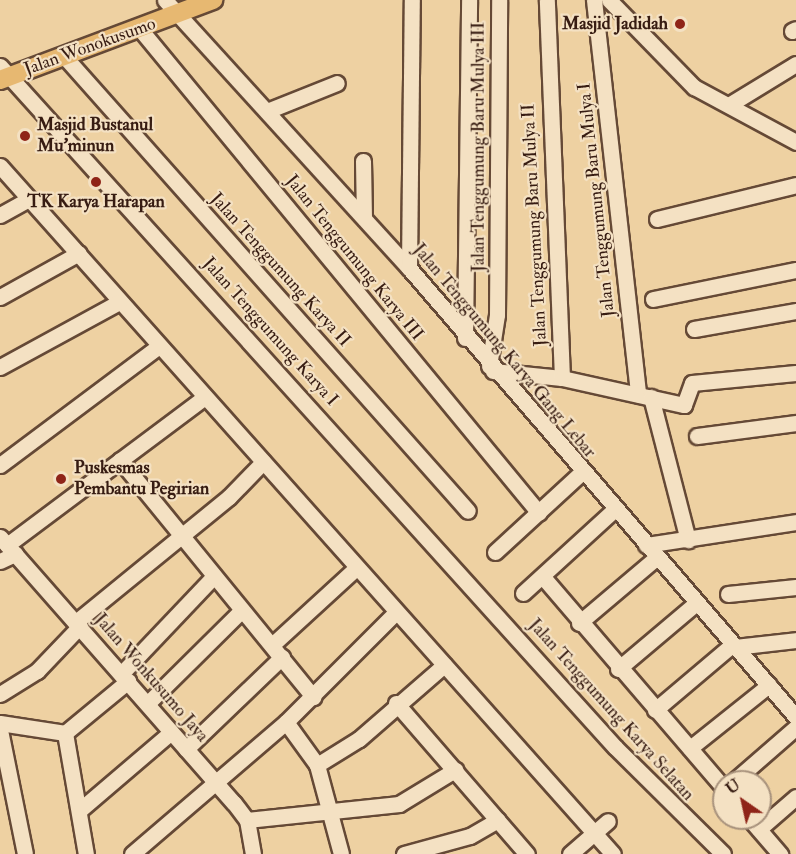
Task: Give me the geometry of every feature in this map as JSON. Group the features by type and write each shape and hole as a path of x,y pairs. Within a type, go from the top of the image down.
{"main road":[{"name":"Jalan Wonokusumo","path":"3,74 64,56 140,29 171,12 210,0"}],"street":[{"path":"409,268 412,0"},
{"path":"465,338 469,0"},
{"name":"Jalan Tenggumung Baru Mulya III","path":"491,369 497,315 499,0"},
{"name":"Jalan Tenggumung Baru Mulya II","path":"547,0 562,378"},
{"name":"Jalan Tenggumung Baru Mulya I","path":"594,0 645,396 688,540"},
{"path":"609,0 694,87 796,142"},
{"path":"620,0 694,77 732,104 796,136"},
{"name":"Jalan Tenggumung Karya Gang Lebar","path":"171,12 267,111 409,268 491,369 616,508 656,558 796,717"},
{"name":"Jalan Tenggumung Karya III","path":"140,29 538,513"},
{"name":"Jalan Tenggumung Karya II","path":"64,56 468,511"},
{"path":"732,104 796,64"},
{"name":"Jalan Tenggumung Karya I","path":"3,74 499,615"},
{"path":"267,111 337,82"},
{"path":"363,161 364,218"},
{"path":"0,166 593,835 613,854"},
{"path":"657,219 796,184"},
{"path":"0,214 29,199"},
{"path":"0,297 79,253"},
{"path":"654,299 796,270"},
{"path":"0,367 120,302"},
{"path":"694,329 796,311"},
{"path":"0,465 159,346"},
{"path":"491,369 562,378 684,405 692,383 796,373"},
{"path":"0,561 7,545 205,397"},
{"path":"697,436 796,423"},
{"path":"120,460 313,697"},
{"path":"0,694 37,671 79,623 179,534 229,497 263,462"},
{"path":"495,552 582,472"},
{"path":"524,593 616,508"},
{"path":"646,545 796,522"},
{"name":"Jalan Wonkusumo Jaya","path":"7,545 79,623 248,820"},
{"path":"579,623 656,558"},
{"path":"186,749 356,568"},
{"path":"65,733 125,677 214,576"},
{"path":"543,577 618,669 712,774"},
{"path":"729,594 796,586"},
{"path":"618,669 696,603"},
{"path":"148,704 242,610"},
{"path":"132,854 313,697 396,612"},
{"name":"Jalan Tenggumung Karya Selatan","path":"499,615 615,747 723,854"},
{"path":"655,710 733,646 796,640"},
{"path":"317,765 359,739 396,703 444,665"},
{"path":"690,748 769,685"},
{"path":"396,703 527,854"},
{"path":"285,722 317,765 332,810 341,854"},
{"path":"0,723 65,733"},
{"path":"747,770 796,727"},
{"path":"0,730 25,854"},
{"path":"81,809 171,732"},
{"path":"65,733 69,777 81,809 86,854"},
{"path":"253,854 248,820 399,804 455,770"},
{"path":"772,812 796,797"},
{"path":"404,854 470,836 498,820"},
{"path":"570,854 608,821"},
{"path":"759,830 780,854"}],"place":[{"name":"Masjid Jadidah","path":"680,24"},
{"name":"Masjid Bustanul Mu'minun","path":"25,136"},
{"name":"TK Karya Harapan","path":"96,182"},
{"name":"Puskesmas Pembantu Pegirian","path":"61,479"}]}
